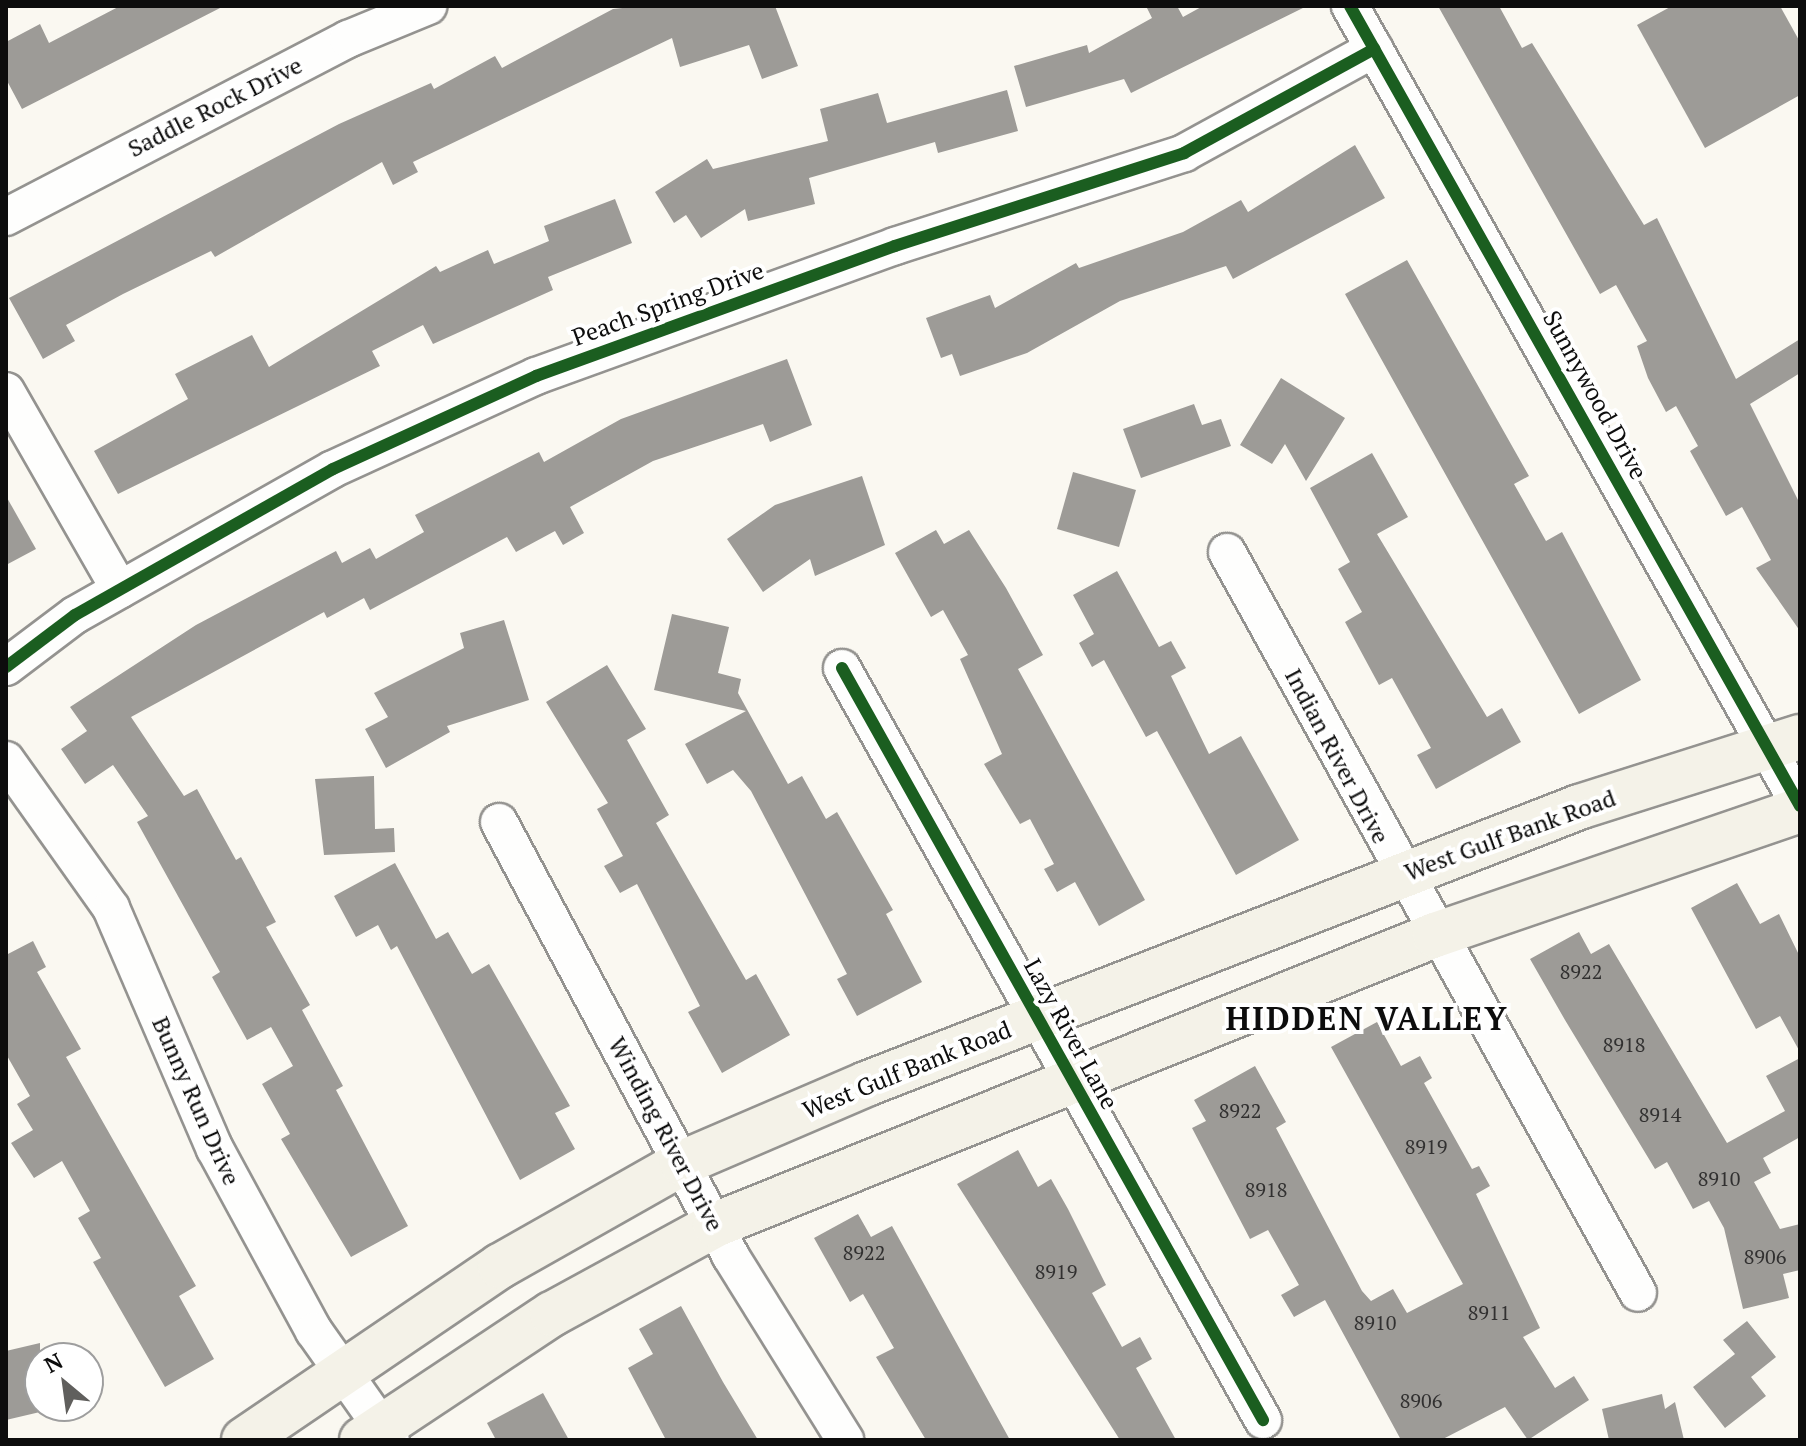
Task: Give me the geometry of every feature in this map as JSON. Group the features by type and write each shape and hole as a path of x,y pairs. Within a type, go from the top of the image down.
{"main road":[{"name":"West Gulf Bank Road","path":"244,1440 341,1370 500,1266 682,1163 1036,1018 1579,807 1784,742"},
{"path":"378,1435 552,1314 715,1225 1070,1077 1435,935 1800,808"}],"street":[{"name":"Saddle Rock Drive","path":"6,217 201,112 428,6"},
{"name":"Sunnywood Drive","path":"1350,6 1784,742 1800,808"},
{"name":"Peach Spring Drive","path":"6,667 120,590 333,469 536,376 895,246 1184,153 1374,49"},
{"path":"6,391 120,590"},
{"name":"Indian River Drive","path":"1227,552 1435,935 1638,1293"},
{"name":"Lazy River Lane","path":"842,668 1263,1420"},
{"name":"Bunny Run Drive","path":"6,760 111,908 215,1149 378,1435"},
{"name":"Winding River Drive","path":"499,822 715,1225 845,1440"}],"building":[{"path":"120,6 224,6 22,109 6,79 6,42 40,24 49,43"},
{"path":"641,6 775,6 798,66 762,79 749,45 680,67 672,38 413,162 418,172 393,185 382,162 215,257 211,251 123,294 66,325 75,341 43,359 9,298 339,124 431,83 434,89 495,56 502,68 613,9"},
{"path":"1146,6 1177,6 1183,17 1203,6 1307,6 1131,93 1124,79 1026,107 1014,66 1087,45 1089,53 1152,18"},
{"path":"1438,6 1499,6 1522,48 1532,43 1644,225 1657,218 1736,379 1800,339 1800,373 1750,404 1800,504 1800,631 1756,568 1771,560 1742,507 1726,516 1690,451 1698,446 1676,406 1666,412 1648,378 1637,346 1647,341 1616,285 1600,294"},
{"path":"1672,6 1780,6 1800,42 1800,95 1705,148 1637,25"},
{"path":"1007,90 1018,131 938,153 935,142 809,178 815,204 748,221 745,209 701,238 686,215 674,223 655,192 707,159 713,169 828,141 820,109 878,93 887,123"},
{"path":"1355,145 1385,198 1233,279 1226,266 1120,301 1027,353 960,376 952,354 941,358 926,318 990,295 995,308 1076,263 1079,268 1183,232 1241,200 1248,212"},
{"path":"615,199 632,243 548,277 553,290 433,344 423,325 372,351 380,366 118,494 94,451 188,399 175,374 252,335 269,367 436,266 440,272 488,250 494,264 549,241 544,226"},
{"path":"1407,260 1529,476 1514,484 1546,541 1562,532 1641,680 1579,714 1345,294"},
{"path":"787,359 812,425 770,442 763,424 653,461 570,507 584,533 563,545 555,531 516,552 507,537 370,610 364,598 327,618 324,612 131,717 184,796 197,789 236,860 241,857 276,922 266,927 310,1005 302,1010 343,1086 336,1090 408,1226 351,1257 281,1139 290,1134 262,1084 293,1066 271,1027 247,1040 212,977 220,972 137,822 148,816 113,765 85,784 61,749 87,731 70,707 196,625 336,551 342,563 370,548 376,559 424,532 415,515 539,452 544,462 621,419"},
{"path":"1281,378 1345,418 1306,481 1285,444 1272,464 1240,445"},
{"path":"1194,404 1202,425 1221,419 1231,446 1141,478 1123,429"},
{"path":"1372,453 1408,517 1377,534 1487,717 1502,708 1521,742 1436,789 1417,755 1431,748 1392,678 1379,685 1345,622 1362,612 1338,569 1350,562 1310,488"},
{"path":"1073,472 1136,490 1119,547 1057,529"},
{"path":"862,476 885,545 815,576 810,559 763,592 727,539 775,505"},
{"path":"6,496 36,549 6,565"},
{"path":"936,530 944,544 969,530 1006,588 1043,655 1018,669 1145,900 1099,926 1075,882 1057,892 1044,869 1054,864 1030,819 1020,824 984,764 1002,754 960,659 968,655 943,610 931,617 895,553"},
{"path":"1117,571 1159,647 1171,641 1186,668 1171,676 1209,754 1241,736 1299,840 1236,875 1157,731 1146,737 1104,660 1092,667 1079,643 1094,634 1073,595"},
{"path":"672,614 729,627 718,673 741,679 738,693 788,784 802,776 826,819 837,812 893,910 886,914 922,982 857,1016 837,979 847,974 751,791 733,770 707,784 685,744 746,711 654,690"},
{"path":"504,620 529,700 447,726 450,732 386,768 365,729 388,717 374,693 464,648 460,633"},
{"path":"607,665 646,729 627,740 669,815 656,823 746,980 756,974 790,1035 722,1073 688,1012 700,1006 637,884 620,893 604,866 623,856 597,809 608,803 546,702"},
{"path":"374,776 375,829 394,828 395,852 324,855 315,779"},
{"path":"395,863 436,939 448,932 472,974 489,964 570,1106 555,1113 575,1149 520,1180 397,946 391,950 378,925 356,937 334,896"},
{"path":"1737,883 1760,924 1779,914 1800,957 1800,1052 1780,1016 1756,1029 1691,908"},
{"path":"1579,932 1591,954 1609,944 1727,1143 1785,1111 1766,1076 1800,1058 1800,1137 1763,1158 1771,1173 1754,1182 1780,1229 1800,1224 1800,1270 1783,1274 1789,1298 1743,1309 1724,1228 1709,1201 1693,1209 1667,1162 1655,1169 1530,959"},
{"path":"33,941 46,967 37,972 81,1049 66,1057 196,1286 179,1296 214,1359 165,1387 93,1262 101,1258 78,1218 90,1211 62,1161 34,1178 11,1143 33,1130 17,1104 30,1096 6,1054 6,955"},
{"path":"1377,1022 1401,1066 1420,1056 1432,1078 1424,1083 1472,1169 1479,1166 1490,1186 1476,1194 1540,1328 1523,1337 1555,1388 1574,1376 1589,1400 1528,1440 1505,1407 1441,1440 1401,1440 1325,1300 1294,1317 1281,1295 1299,1285 1268,1230 1250,1239 1192,1128 1206,1121 1194,1100 1255,1066 1286,1122 1276,1128 1362,1291 1371,1301 1393,1289 1407,1313 1463,1284 1331,1047"},
{"path":"1018,1150 1038,1187 1051,1179 1068,1209 1106,1285 1092,1293 1122,1347 1140,1337 1152,1359 1136,1368 1176,1440 1120,1440 957,1184"},
{"path":"858,1214 871,1237 892,1226 1010,1440 926,1440 876,1357 894,1348 863,1294 850,1302 814,1238"},
{"path":"681,1306 758,1440 666,1440 628,1368 653,1354 639,1329"},
{"path":"1747,1321 1776,1357 1751,1377 1766,1396 1725,1428 1693,1387 1735,1354 1723,1340"},
{"path":"24,1347 24,1416 6,1420 6,1351"},
{"path":"543,1393 569,1440 496,1440 487,1423"},
{"path":"1662,1394 1665,1409 1675,1402 1684,1440 1609,1440 1602,1409"}],"cycle path":[{"path":"1350,6 1800,806"},
{"path":"6,667 75,615 333,469 536,376 895,246 1184,153 1374,49"},
{"path":"842,668 1263,1420"}],"district":[{"name":"HIDDEN VALLEY","path":"1367,1018"}]}
